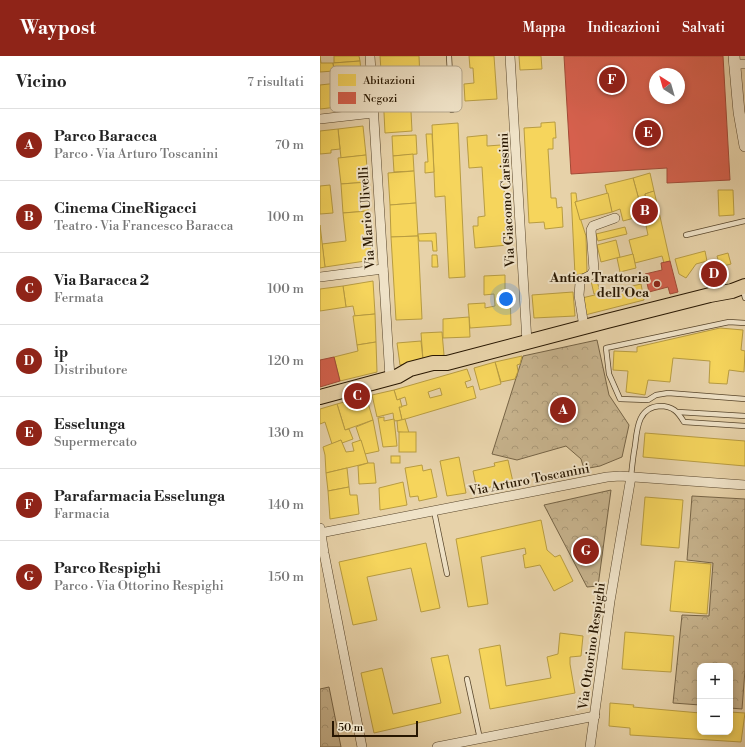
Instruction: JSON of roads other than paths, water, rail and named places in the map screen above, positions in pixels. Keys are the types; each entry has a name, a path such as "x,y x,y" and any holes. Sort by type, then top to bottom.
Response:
{"main road":[{"path":"320,397 394,377 410,369 433,363 447,363 710,295 743,293"}],"street":[{"name":"Via Mario Ulivelli","path":"370,56 371,66"},
{"name":"Via Giacomo Carissimi","path":"510,56 527,342"},
{"path":"738,61 739,112 745,143"},
{"name":"Via Mario Ulivelli","path":"373,113 382,269 394,377"},
{"path":"320,119 373,113"},
{"path":"584,327 579,288 581,280 591,275 594,270 591,230 593,226 614,218"},
{"path":"320,277 382,269"},
{"name":"Via Arturo Toscanini","path":"320,531 434,511 607,477 631,477 745,486"},
{"name":"Via Ottorino Respighi","path":"590,747 610,601 631,477"},
{"path":"320,531 362,747"},
{"path":"437,747 595,716"}],"lane":[{"path":"449,56 450,66"},
{"path":"686,236 745,221"},
{"path":"745,323 729,322 606,348 609,374 620,399 648,400 656,395 668,393 745,399"},
{"path":"652,398 655,406"},
{"path":"631,477 638,423 645,412 655,406 671,407 678,412 684,422 745,426"},
{"path":"678,412 745,416"},
{"path":"434,511 447,574"},
{"path":"467,679 480,739"}],"place":[{"name":"Parafarmacia Esselunga","path":"612,80"},
{"name":"Esselunga","path":"648,133"},
{"name":"Cinema CineRigacci","path":"645,211"},
{"name":"ip","path":"714,274"},
{"name":"Antica Trattoria dell’Oca","path":"657,284"},
{"name":"Via Baracca 2","path":"357,396"},
{"name":"Parco Baracca","path":"563,410"},
{"name":"Parco Respighi","path":"586,551"}]}
